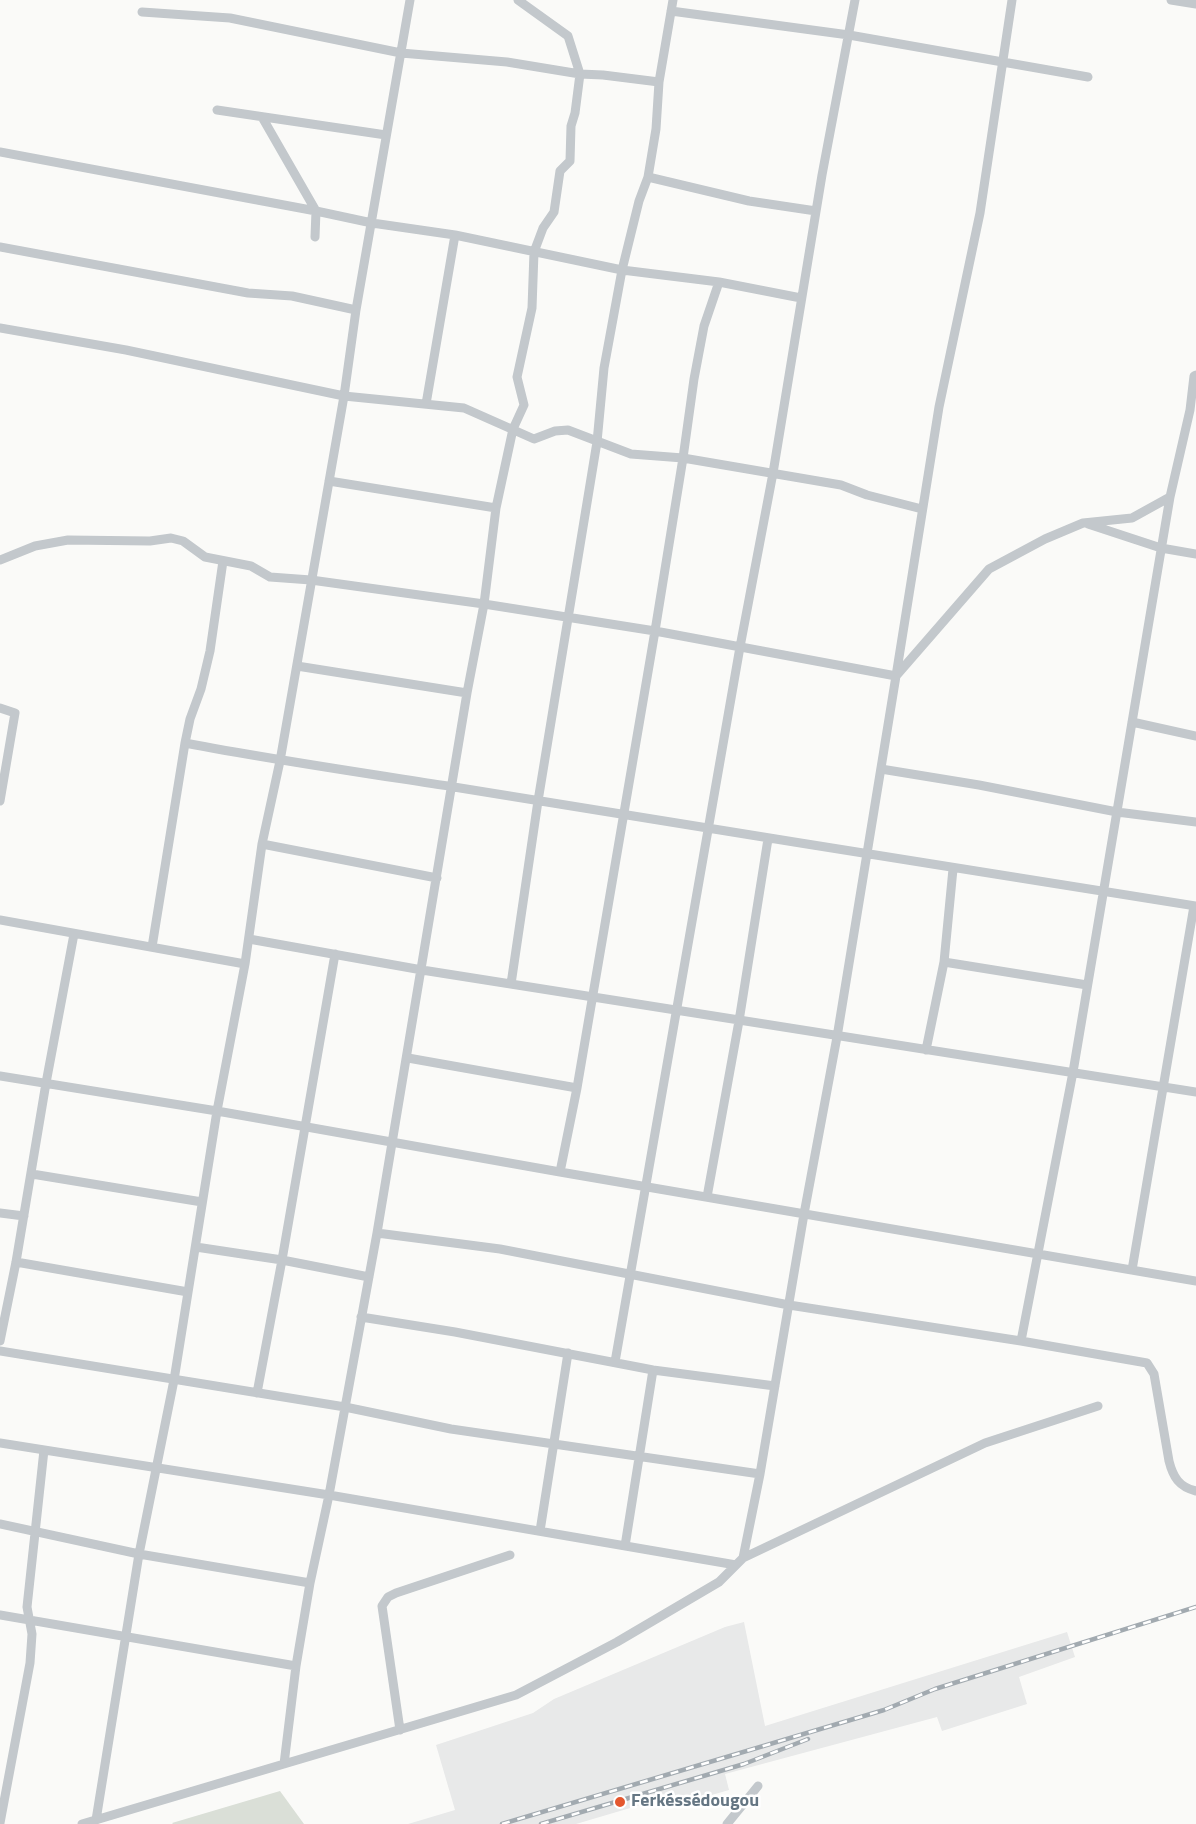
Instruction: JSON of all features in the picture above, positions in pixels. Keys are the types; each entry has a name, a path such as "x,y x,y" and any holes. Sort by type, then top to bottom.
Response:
{"street":[{"path":"96,1820 139,1554 174,1380 216,1111 245,964 262,844 280,761 344,396 356,310 410,0"},
{"path":"284,1764 296,1666 310,1583 346,1407 408,1058 451,787 484,604 496,508 513,430 524,405 517,377 532,308 534,252 543,228 554,212 560,171 570,161 571,126 575,113 580,74 568,36 518,0"},
{"path":"511,984 538,801 570,618 597,442 604,368 622,270 639,201 648,177 656,129 659,82 673,0"},
{"path":"615,1362 740,647 773,473 816,211 855,0"},
{"path":"740,1562 760,1474 804,1214 837,1036 868,855 939,407 980,213 1012,0"},
{"path":"1171,0 1196,4"},
{"path":"671,11 849,35 1088,77"},
{"path":"142,12 230,18 401,53 507,62 580,74 659,82"},
{"path":"217,110 386,135"},
{"path":"262,117 316,211 315,237"},
{"path":"0,152 372,223 455,235 622,270 719,282 801,298"},
{"path":"648,177 748,200 816,211"},
{"path":"426,404 455,235"},
{"path":"0,247 248,292 292,296 356,310"},
{"path":"560,1172 577,1088 591,997 624,815 683,458 694,379 704,326 719,282"},
{"path":"0,328 126,350 344,396 464,408 534,439 555,431 568,430 631,454 683,458 841,485 867,494 922,508"},
{"path":"1021,1341 1073,1072 1170,497 1190,410 1194,376 1196,375"},
{"path":"329,481 496,508"},
{"path":"896,676 989,569 1045,539 1083,523 1132,518 1170,497"},
{"path":"1083,523 1161,548 1196,554"},
{"path":"0,560 34,546 68,540 150,541 171,538 183,542 205,557 251,566 270,577 311,580 484,604 655,631 896,676"},
{"path":"152,947 185,743 210,651 223,562"},
{"path":"296,666 467,693"},
{"path":"0,708 15,713 0,801"},
{"path":"1132,722 1196,736"},
{"path":"185,743 280,761 1195,906 1132,1270"},
{"path":"881,770 979,785 1117,812 1196,822"},
{"path":"707,1197 739,1021 768,839"},
{"path":"262,844 437,878"},
{"path":"926,1050 944,962 953,869"},
{"path":"0,920 245,964"},
{"path":"0,1341 32,1174 46,1083 74,934"},
{"path":"249,939 422,970 1196,1092"},
{"path":"257,1393 335,954"},
{"path":"944,962 1087,985"},
{"path":"408,1058 577,1088"},
{"path":"0,1076 216,1111 1196,1281"},
{"path":"32,1174 202,1202"},
{"path":"0,1213 24,1216"},
{"path":"377,1233 500,1249 789,1305 1021,1341 1147,1363 1154,1374 1172,1473 1177,1482 1182,1486 1196,1491"},
{"path":"196,1248 282,1260 369,1277"},
{"path":"16,1262 188,1292"},
{"path":"361,1317 455,1332 653,1370 775,1386"},
{"path":"0,1351 346,1407 451,1429 760,1474"},
{"path":"540,1531 568,1353"},
{"path":"625,1546 653,1370"},
{"path":"82,1824 516,1695 617,1642 719,1582 740,1562 985,1443 1098,1406"},
{"path":"0,1443 329,1495 625,1546 740,1562"},
{"path":"0,1824 30,1663 32,1634 31,1620 27,1608 44,1450"},
{"path":"0,1524 139,1554 310,1583"},
{"path":"400,1730 382,1606 388,1597 396,1593 510,1554"},
{"path":"0,1615 296,1666"},
{"path":"727,1824 758,1786"}],"shaded area":[{"path":"744,1622 765,1726 1067,1632 1075,1657 1019,1677 1027,1704 942,1731 937,1717 725,1774 729,1790 667,1808 664,1798 576,1824 408,1824 455,1810 436,1745 533,1713 554,1699 725,1627"},
{"path":"280,1791 304,1824 172,1823"}],"railway":[{"path":"502,1824 884,1710 935,1689 1196,1607"},
{"path":"541,1824 744,1764 808,1739"}],"place":[{"name":"Ferkéssédougou","path":"620,1802"}]}
